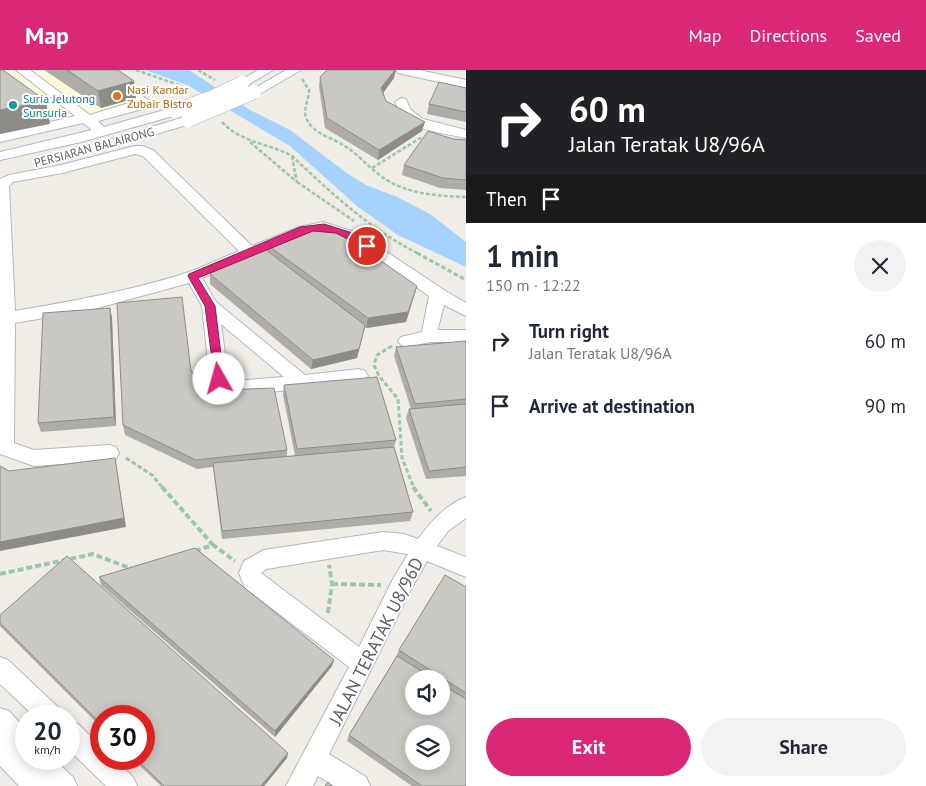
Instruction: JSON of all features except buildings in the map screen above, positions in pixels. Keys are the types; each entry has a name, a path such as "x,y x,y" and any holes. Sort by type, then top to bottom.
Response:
{"street":[{"path":"22,70 103,132"},
{"path":"0,138 137,106 143,101 103,70"},
{"path":"0,156 103,132 175,111 213,97 267,70"},
{"path":"402,70 466,84"},
{"path":"432,70 466,78"},
{"path":"188,120 254,92 293,71"},
{"path":"401,102 403,109 408,115 419,122 466,134"},
{"name":"PERSIARAN BALAIRONG","path":"0,170 79,152 188,120"},
{"path":"109,453 34,458 4,447 2,184 9,178 142,150 148,153 250,253"},
{"path":"3,320 94,303 193,276 304,230 324,227 353,236 438,294 466,310"},
{"path":"193,276 210,306 302,382"},
{"path":"430,336 438,294"},
{"path":"210,306 219,379 223,384 237,389 359,376"},
{"path":"407,341 430,336 466,336"},
{"name":"JALAN TERATAK U8/96D","path":"299,786 363,664 401,586 422,550 441,524 466,506"},
{"path":"363,664 253,581 250,576 252,565 264,560 383,541 404,543 466,567"},
{"path":"0,668 39,705"},
{"path":"0,720 15,736"},
{"path":"80,744 124,786"},
{"path":"0,748 37,786"},
{"path":"314,759 357,786"},
{"path":"49,770 64,786"}],"path":[{"path":"136,70 179,85 191,93"},
{"path":"293,71 308,85 310,92 306,119 310,125 347,147 399,188 466,197"},
{"path":"218,118 229,130 249,141 297,182 292,156"},
{"path":"372,168 437,127"},
{"path":"249,141 283,151 292,156 359,216 397,243 466,280"},
{"path":"419,260 422,256"},
{"path":"407,341 377,354 374,360 375,366 397,395 400,404 402,416 400,449 409,481 441,524"},
{"path":"109,453 119,455 137,464 152,475 212,546 250,570"},
{"path":"187,554 212,546"},
{"path":"326,636 332,584 327,550"},
{"path":"0,574 94,554 136,570"},
{"path":"332,584 401,586"}],"shaded area":[{"path":"0,70 99,70 140,100 135,104 0,140"}],"water":[{"path":"145,70 189,70 250,110 290,130 348,174 366,185 397,197 430,214 466,242 466,267 398,235 358,207 290,146 187,85"}],"place":[{"name":"Nasi Kandar Zubair Bistro","path":"117,96"},
{"name":"Suria Jelutong Sunsuria","path":"13,105"}],"route":[{"path":"219,379 210,306 193,276 313,228 324,227 339,231 353,236 367,246"}]}
